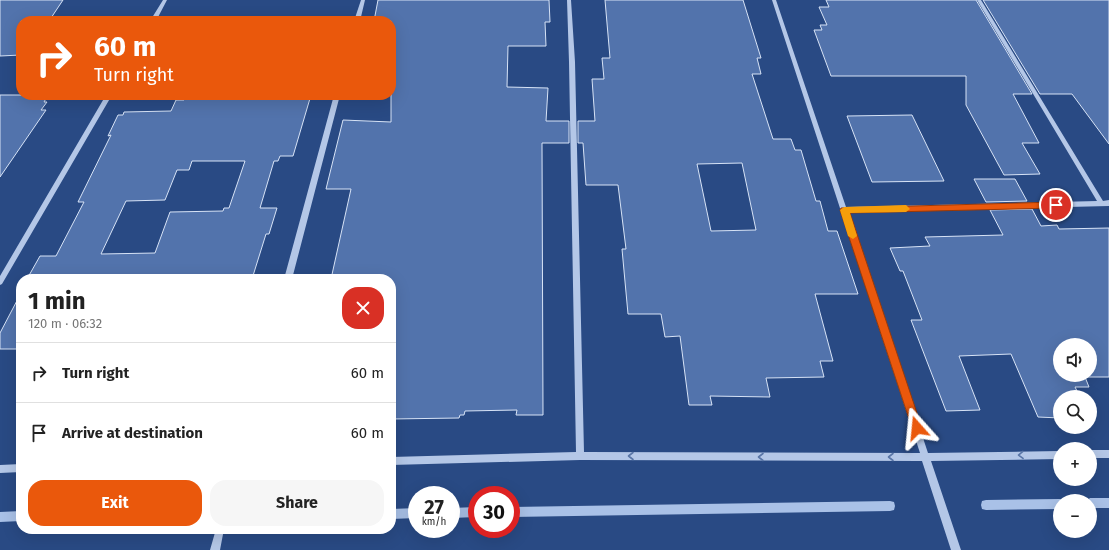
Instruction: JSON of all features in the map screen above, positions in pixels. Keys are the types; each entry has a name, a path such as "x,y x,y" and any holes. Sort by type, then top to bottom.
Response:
{"street":[{"path":"156,16 165,0"},
{"path":"358,16 363,0"},
{"path":"568,0 572,70 580,456"},
{"path":"774,0 956,550"},
{"path":"979,0 1105,204"},
{"path":"0,282 107,100"},
{"path":"289,274 337,100"},
{"path":"844,210 1105,204"},
{"path":"1097,454 1109,454"},
{"path":"396,460 580,456 926,457 1053,455"},
{"path":"0,469 16,468"},
{"path":"215,550 219,534"}],"building":[{"path":"0,0 63,0 52,16 16,16 16,55 0,56"},
{"path":"378,0 549,0 550,22 545,22 546,46 508,46 507,87 548,88 546,121 569,121 569,143 542,143 543,415 516,415 517,410 465,411 464,415 460,415 459,418 396,419 396,274 332,274 351,189 326,189 343,120 391,122 391,100 396,100 396,16 375,16"},
{"path":"605,0 743,0 761,58 757,58 761,74 752,74 773,139 791,139 795,150 801,150 816,201 820,201 828,231 837,231 858,294 815,294 833,361 820,361 824,377 766,378 770,397 710,396 712,405 689,405 680,336 665,337 661,314 628,314 622,249 626,249 618,185 586,185 583,143 578,143 578,121 595,121 592,79 604,79 602,58 610,58","holes":["742,163 756,230 711,231 697,164"]},
{"path":"826,0 976,0 1032,94 1013,94 1039,143 1022,143 1040,174 1004,175 966,105 966,76 831,76 814,30 822,30 820,25 827,25 819,7 829,7"},
{"path":"983,0 1109,0 1109,144 1072,94 1040,94"},
{"path":"0,95 16,95 16,100 45,100 44,102 47,102 41,110 46,110 0,177"},
{"path":"176,100 310,100 293,156 280,156 278,161 274,161 260,208 277,208 269,234 266,234 254,274 30,274 40,256 56,256 84,202 78,202 111,135 108,136 118,115 123,115 124,112 171,111","holes":["192,161 245,161 229,208 224,208 223,211 170,212 155,253 101,254 126,201 165,200 177,170 189,170"]},
{"path":"912,115 944,181 872,182 847,116"},
{"path":"974,179 1015,179 1027,201 986,202"},
{"path":"1032,209 1041,226 1057,225 1059,229 1109,228 1109,377 1097,377 1097,338 1053,338 1053,382 1087,382 1089,387 1075,387 1076,390 1053,390 1053,418 1038,417 1011,354 959,356 980,410 946,411 911,320 922,320 903,271 900,271 890,248 930,246 925,237 1003,235 990,210"},
{"path":"16,303 16,349 0,349 0,333"}],"waterway":[{"path":"1097,503 1109,503"},
{"path":"986,505 1053,504"},
{"path":"520,512 890,506"},
{"path":"460,513 468,512"},
{"path":"396,514 408,513"},
{"path":"0,517 16,516"}],"slow traffic":[{"path":"853,236 844,210 906,209"}],"route":[{"path":"917,428 844,210 1056,205"}]}
